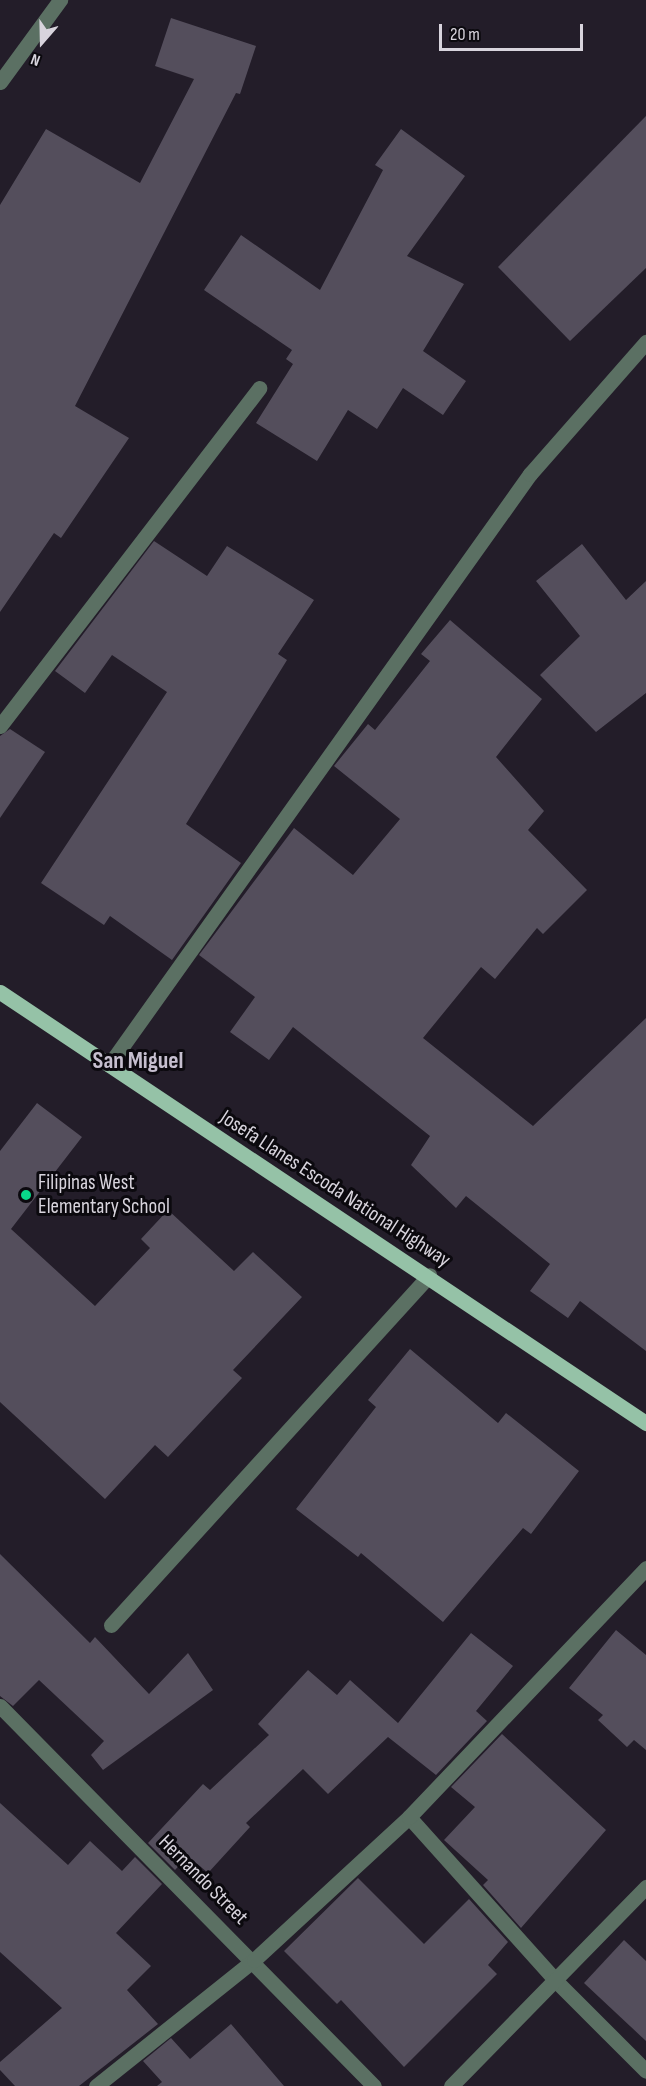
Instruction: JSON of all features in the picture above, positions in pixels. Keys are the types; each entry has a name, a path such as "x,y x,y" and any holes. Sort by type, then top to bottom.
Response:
{"main road":[{"name":"Josefa Llanes Escoda National Highway","path":"0,992 429,1275 646,1423"}],"street":[{"path":"0,82 60,0"},
{"path":"109,1065 530,474 646,342"},
{"path":"0,726 259,388"},
{"path":"111,1624 429,1275"},
{"path":"96,2086 254,1960 409,1816 646,1568"},
{"name":"Hernando Street","path":"0,1706 254,1960 374,2086"},
{"path":"409,1816 555,1981 646,2070"},
{"path":"451,2086 646,1887"}],"building":[{"path":"171,18 256,46 240,94 236,93 75,406 129,438 61,538 54,533 0,612 0,205 46,129 140,183 194,79 155,66"},
{"path":"646,116 646,268 570,341 498,267"},
{"path":"401,129 465,176 407,256 464,284 423,351 466,381 443,415 403,388 377,429 348,410 317,461 256,423 293,364 286,359 292,350 204,290 241,235 320,290 383,170 375,165"},
{"path":"154,541 207,576 227,546 314,600 278,654 287,660 186,824 241,863 172,960 110,916 104,925 41,883 167,692 112,655 85,693 55,671"},
{"path":"582,544 626,600 646,581 646,693 596,732 540,675 580,636 536,581"},
{"path":"450,620 542,699 496,757 544,811 528,830 587,890 543,934 537,928 495,979 481,967 423,1038 533,1126 646,1018 646,1351 580,1301 568,1318 530,1291 550,1264 466,1196 456,1208 411,1165 430,1136 293,1027 269,1060 230,1032 255,997 199,955 294,828 353,875 400,819 334,766 368,724 375,730 430,661 421,654"},
{"path":"10,729 45,752 0,818 0,736"},
{"path":"37,1103 82,1137 11,1229 95,1306 150,1248 141,1239 168,1210 234,1271 253,1252 302,1297 233,1370 242,1378 168,1457 155,1445 105,1499 0,1402 0,1151"},
{"path":"410,1349 498,1423 506,1413 579,1471 531,1534 523,1528 443,1622 361,1553 358,1557 296,1509 376,1407 368,1400"},
{"path":"0,1554 90,1643 95,1637 149,1694 188,1653 213,1690 103,1770 91,1755 104,1741 39,1680 13,1706 0,1696"},
{"path":"616,1630 646,1655 646,1750 634,1740 627,1747 598,1720 603,1715 569,1688"},
{"path":"471,1633 513,1666 476,1711 487,1721 436,1775 388,1737 328,1794 303,1769 246,1823 250,1827 208,1873 188,1856 175,1870 148,1843 203,1784 210,1790 269,1735 258,1724 308,1670 337,1695 350,1680 398,1723"},
{"path":"502,1734 606,1830 521,1928 483,1885 488,1880 444,1840 475,1807 451,1787"},
{"path":"0,1803 68,1865 90,1841 122,1871 135,1857 162,1884 116,1933 151,1966 127,1990 158,2024 79,2086 15,2086 0,2070 0,2062 62,2008 0,1952"},
{"path":"358,1878 424,1944 469,1899 508,1942 488,1965 497,1974 404,2067 341,2000 337,2004 284,1951"},
{"path":"624,1940 646,1961 646,2041 584,1983"},
{"path":"231,2024 284,2086 157,2086 162,2082 143,2061 171,2038 190,2059"}],"place":[{"name":"Filipinas West Elementary School","path":"26,1195"}],"district":[{"name":"San Miguel","path":"138,1061"}]}
